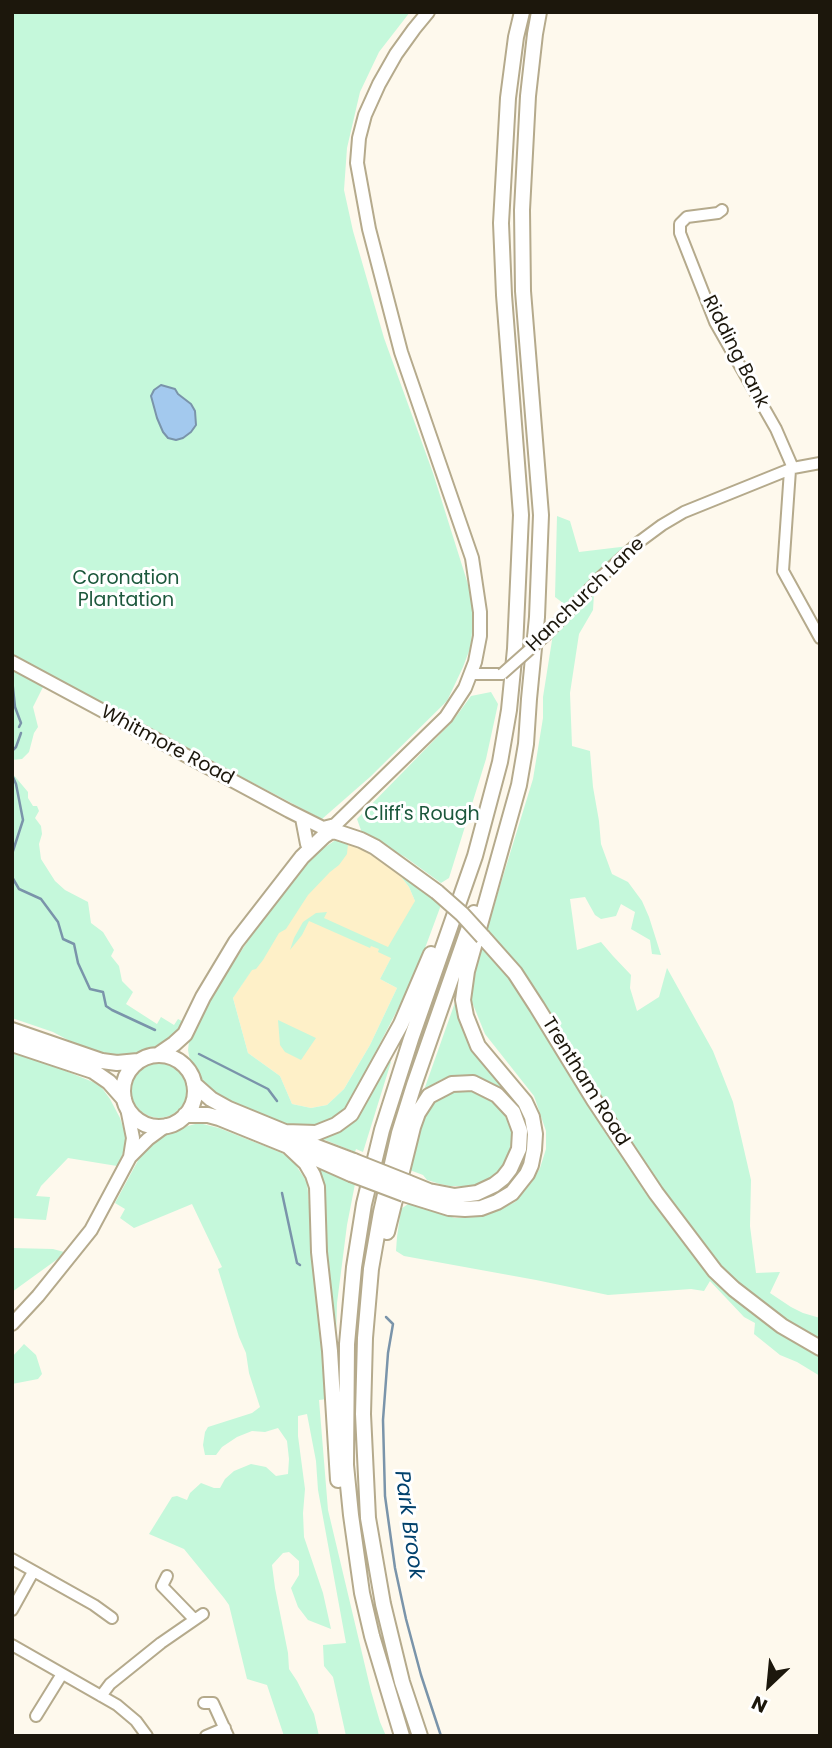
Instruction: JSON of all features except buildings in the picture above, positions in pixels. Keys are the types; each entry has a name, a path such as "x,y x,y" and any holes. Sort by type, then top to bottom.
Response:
{"highway":[{"path":"401,1736 362,1592 351,1515 346,1465 347,1344 354,1267 364,1204 382,1130 475,856 500,762 509,710 515,649 520,515 500,223 508,98 522,12"},
{"path":"185,1115 208,1115 317,1147 353,1167 449,1208 481,1208 497,1202 512,1193 531,1165 536,1134 532,1117 525,1102 478,1046 466,1016 463,1000 467,971 519,785 526,744 537,617 541,515 523,291 522,210 528,96 539,12"},
{"path":"420,1736 402,1682 383,1604 368,1518 363,1414 365,1338 371,1269 399,1133 507,807 529,699"},
{"path":"287,1139 327,1130 346,1118 355,1108 401,1024 422,978 500,762"},
{"path":"295,867 298,854 330,830"},
{"path":"185,1066 185,1034 203,997 236,942 295,867 307,859 330,830"},
{"name":"Trentham Road","path":"330,830 375,847 437,892 462,914 522,984 656,1194 715,1271 782,1326 820,1348"},
{"path":"12,1030 102,1061 138,1061 158,1055 173,1058 191,1074 194,1097 185,1115 177,1121 167,1125 147,1124 136,1118 109,1082 93,1071 12,1044"},
{"path":"158,1055 185,1034"},
{"path":"126,1103 123,1085 125,1078 138,1061"},
{"path":"383,1604 373,1468 374,1338 384,1249 413,1127 422,1104 429,1096 452,1084 473,1083 497,1095 513,1112 520,1131 519,1149 510,1169 495,1185 477,1193 454,1196 406,1188"},
{"path":"194,1084 220,1105 287,1139 306,1163 317,1187 319,1252 330,1351 342,1524 366,1640 384,1698 401,1736"}],"main road":[{"path":"330,830 362,807 368,791 446,717 471,674 480,636 475,570 401,352 369,229 357,163 359,138 365,115 379,84 400,48 428,12"},
{"name":"Whitmore Road","path":"12,663 302,818 330,830"},
{"path":"302,818 307,845"},
{"path":"126,1103 133,1138 130,1157"},
{"path":"12,1324 91,1230 130,1157 167,1125"}],"street":[{"name":"Ridding Bank","path":"722,210 718,213 687,217 680,224 680,233 716,322 776,429 792,469"},
{"name":"Hanchurch Lane","path":"471,674 502,674 546,635 600,578 662,525 684,512 792,469 820,463"},
{"path":"792,469 783,571 820,638"},
{"path":"12,1559 112,1618"},
{"path":"12,1610 33,1572"},
{"path":"101,1696 110,1684 198,1617 162,1585"},
{"path":"12,1645 117,1705 136,1721 147,1736"},
{"path":"36,1716 62,1674"},
{"path":"206,1736 226,1732 212,1700"}],"shaded area":[{"path":"346,839 370,850 366,852 396,870 409,887 415,901 414,915 380,979 397,988 370,1045 344,1089 327,1105 311,1108 292,1104 280,1076 248,1053 233,998 281,924 348,844"}],"green space":[{"name":"Coronation Plantation","path":"12,12 410,12 379,52 360,92 347,148 344,190 384,338 433,473 472,597 471,646 447,701 370,777 322,819 41,672 43,687 33,707 38,727 29,752 22,759 12,760"},
{"path":"557,516 570,521 579,552 629,546 604,573 594,594 593,610 579,634 570,693 572,746 590,751 601,844 612,874 628,882 642,901 661,955 652,954 650,940 631,929 635,912 621,904 616,916 601,919 595,915 585,897 570,899 577,950 601,942 631,975 630,988 637,1011 659,997 667,968 713,1051 733,1102 751,1180 750,1226 756,1273 780,1272 770,1293 803,1313 820,1318 820,1376 780,1355 754,1334 755,1323 744,1317 710,1281 704,1291 691,1289 608,1295 404,1256 396,1251 401,1209 408,1204 455,1218 476,1217 497,1211 515,1202 531,1183 540,1168 546,1149 546,1131 534,1096 485,1034 472,1002 471,986 533,779 553,634 569,618 563,603 555,597"},
{"name":"Cliff's Rough","path":"491,692 498,704 486,759 449,878 441,883 405,857 362,833 357,819 452,722 471,696"},
{"path":"12,773 39,811 35,818 41,826 41,859 55,881 65,890 88,902 91,923 103,932 114,950 111,956 119,966 122,981 133,992 126,1004 157,1024 161,1017 174,1025 178,1019 184,1022 177,1036 164,1046 134,1055 115,1057 83,1048 53,1032 12,1018"},
{"path":"337,839 348,844 347,854 308,895 286,929 279,933 263,960 252,970 233,998 248,1053 280,1076 292,1104 311,1108 327,1105 344,1089 370,1045 397,988 380,979 391,958 378,952 379,949 370,948 309,921 290,950 303,922 316,913 327,912 324,918 388,947 415,901 409,887 396,870 412,878 441,905 404,997 348,1105 327,1123 289,1125 222,1099 208,1088 190,1061 189,1042 211,997 257,927 315,854"},
{"path":"458,994 459,1004 517,1097 530,1127 527,1163 510,1187 494,1198 467,1204 447,1198 509,1180 519,1111 500,1088 477,1077 442,1079 424,1090"},
{"path":"278,1020 316,1038 301,1060 285,1052 280,1045"},
{"path":"12,1051 93,1082 102,1088 120,1118 127,1139 117,1166 68,1158 41,1186 36,1196 50,1197 46,1220 12,1218"},
{"path":"385,1060 391,1062 363,1152 356,1149 355,1152 320,1138 332,1134"},
{"path":"153,1062 165,1062 175,1066 183,1074 187,1090 183,1106 175,1114 165,1118 153,1118 143,1114 135,1106 131,1096 131,1084 135,1074 143,1066"},
{"path":"472,1087 499,1101 512,1123 515,1141 510,1159 496,1176 470,1186 440,1184 407,1169 414,1139 429,1103 451,1088"},
{"path":"199,1123 282,1153 293,1161 307,1182 327,1399 319,1400 328,1510 371,1691 386,1736 346,1736 333,1677 324,1666 323,1645 346,1643 307,1414 298,1416 305,1489 304,1537 323,1593 331,1629 308,1620 298,1607 291,1588 299,1575 299,1561 289,1552 283,1553 272,1565 289,1669 314,1714 319,1736 284,1736 267,1685 247,1679 229,1605 184,1549 149,1534 172,1497 187,1500 190,1493 201,1483 220,1488 234,1471 251,1464 266,1467 276,1476 288,1474 287,1441 278,1428 265,1432 252,1431 222,1447 216,1455 205,1455 203,1445 208,1427 252,1413 260,1407 249,1373 246,1353 218,1269 222,1267 192,1204 134,1228 120,1218 125,1209 115,1203 142,1153 149,1146 159,1138"},
{"path":"310,1162 349,1177 348,1180 355,1184 337,1303 336,1340 321,1187"},
{"path":"12,1248 53,1249 64,1252 12,1292"},
{"path":"24,1344 36,1355 42,1374 38,1379 12,1384 12,1357"}],"water":[{"path":"161,385 175,389 195,411 196,425 183,438 168,438 157,418 151,396"}],"waterway":[{"name":"Park Brook","path":"12,679 15,707 21,723 19,727"},
{"name":"Park Brook","path":"12,751 21,733"},
{"name":"Park Brook","path":"12,775 23,820 12,854"},
{"name":"Park Brook","path":"12,877 19,889 41,899 58,922 63,939 74,944 78,963 90,989 103,992 106,1006 112,1010 155,1030"},
{"name":"Park Brook","path":"199,1054 268,1089 277,1101"},
{"name":"Park Brook","path":"282,1193 297,1263 300,1265"},
{"name":"Park Brook","path":"386,1317 393,1324 383,1420 385,1496 395,1568 406,1619 441,1736"}]}
